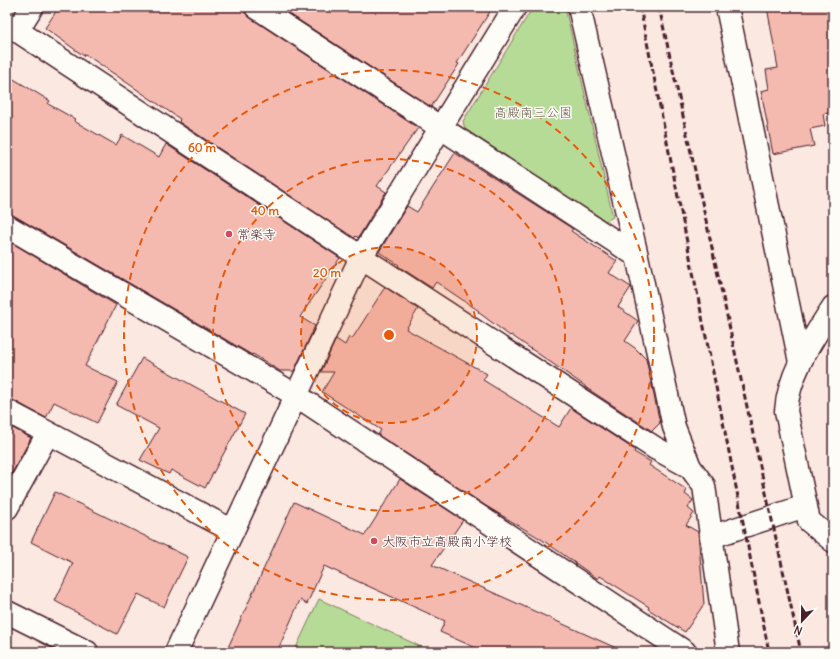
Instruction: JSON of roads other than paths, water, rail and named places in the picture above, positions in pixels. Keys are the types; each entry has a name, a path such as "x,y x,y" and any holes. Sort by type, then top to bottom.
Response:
{"street":[{"path":"32,7 12,27 361,257 655,448 690,467"},
{"path":"256,7 637,256"},
{"path":"176,652 361,257 515,7"},
{"path":"579,7 637,256 674,427 690,467 704,486 727,652"},
{"path":"726,7 800,362"},
{"path":"7,226 296,396 685,652"},
{"path":"832,544 808,521 786,411 787,400 800,362 833,307"},
{"path":"7,411 233,531"},
{"path":"7,508 48,433"},
{"path":"711,537 805,506"},
{"path":"7,612 87,652"}],"railway":[{"path":"640,7 769,652"},
{"path":"659,7 801,652"}],"place":[{"name":"常楽寺","path":"229,234"},
{"name":"大阪市立高殿南小学校","path":"374,541"}],"park label":[{"name":"高殿南三公園","path":"533,112"}]}
